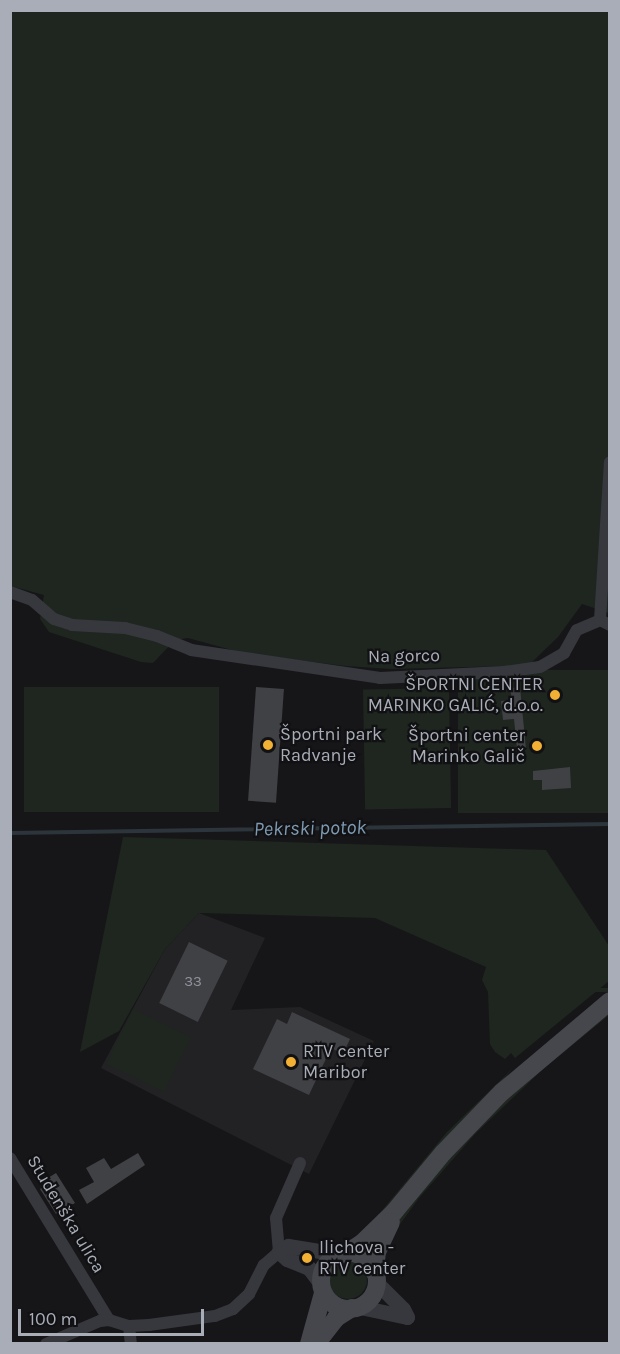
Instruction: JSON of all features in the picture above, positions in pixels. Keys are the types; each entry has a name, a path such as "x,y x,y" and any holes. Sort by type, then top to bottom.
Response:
{"main road":[{"path":"309,1344 322,1289 325,1265 362,1243 394,1212 443,1153 502,1092 609,1001"},
{"path":"316,1344 336,1318 372,1297 377,1252 394,1212"},
{"path":"344,1253 366,1259 376,1277"},
{"path":"322,1289 335,1305 356,1308"}],"street":[{"name":"Na gorco","path":"10,592 32,600 54,619 72,625 124,628 157,636 191,650 380,678 504,672 540,667 564,653 577,630 605,622 609,462"},
{"name":"Studenška ulica","path":"10,1158 109,1320"},
{"path":"300,1163 276,1218 279,1252 287,1259 309,1268 322,1289"},
{"path":"46,1344 81,1327 109,1320 129,1326 205,1318 233,1309 249,1294 264,1265 288,1246 344,1253"},
{"path":"356,1308 407,1317 376,1277"},
{"path":"129,1326 131,1344"}],"shaded area":[{"path":"10,11 609,11 609,613 582,604 558,637 531,663 510,666 391,669 345,666 243,653 188,638 175,640 153,663 141,662 49,632 40,619 44,595 11,586"},
{"name":"Športni center Marinko Galič","path":"458,670 609,670 609,813 458,813"},
{"path":"24,687 219,687 219,812 24,812"},
{"path":"449,688 451,808 365,809 363,690"},
{"path":"123,837 546,850 609,946 609,981 515,1058 511,1053 505,1059 495,1052 490,1044 488,992 482,980 486,967 375,918 199,913 165,949 119,1031 80,1052"},
{"path":"199,913 265,938 231,1010 300,1007 374,1041 309,1174 101,1068 165,949"},
{"path":"497,988 609,988 609,992 497,992"},
{"path":"133,1009 191,1037 164,1092 106,1064"},
{"path":"609,1010 609,1015 541,1071 475,1134 419,1198 395,1231 397,1220 415,1197 504,1100"},
{"path":"513,1068 375,1225 370,1225 447,1132"},
{"path":"348,1261 362,1266 367,1280 362,1294 348,1299 334,1294 329,1280 334,1266"}],"building":[{"name":"Športni park Radvanje","path":"256,687 284,689 276,803 248,801"},
{"path":"520,687 526,749 517,749 514,719 503,720 501,701 512,700 510,688"},
{"path":"570,767 571,788 542,790 542,780 533,780 533,771"},
{"path":"189,942 228,961 198,1022 159,1003"},
{"name":"RTV center Maribor","path":"292,1012 350,1039 343,1054 331,1048 309,1095 253,1069 277,1019 287,1024"},
{"path":"138,1153 145,1165 87,1204 79,1190 94,1182 86,1168 104,1158 111,1169"},
{"path":"56,1173 75,1203 56,1214 40,1189 46,1185 43,1181"}],"waterway":[{"name":"Pekrski potok","path":"10,833 610,824"}],"place":[{"name":"ŠPORTNI CENTER MARINKO GALIĆ, d.o.o.","path":"555,695"},
{"name":"Športni park Radvanje","path":"268,745"},
{"name":"Športni center Marinko Galič","path":"537,746"},
{"name":"RTV center Maribor","path":"291,1062"},
{"name":"Ilichova - RTV center","path":"307,1258"}]}
